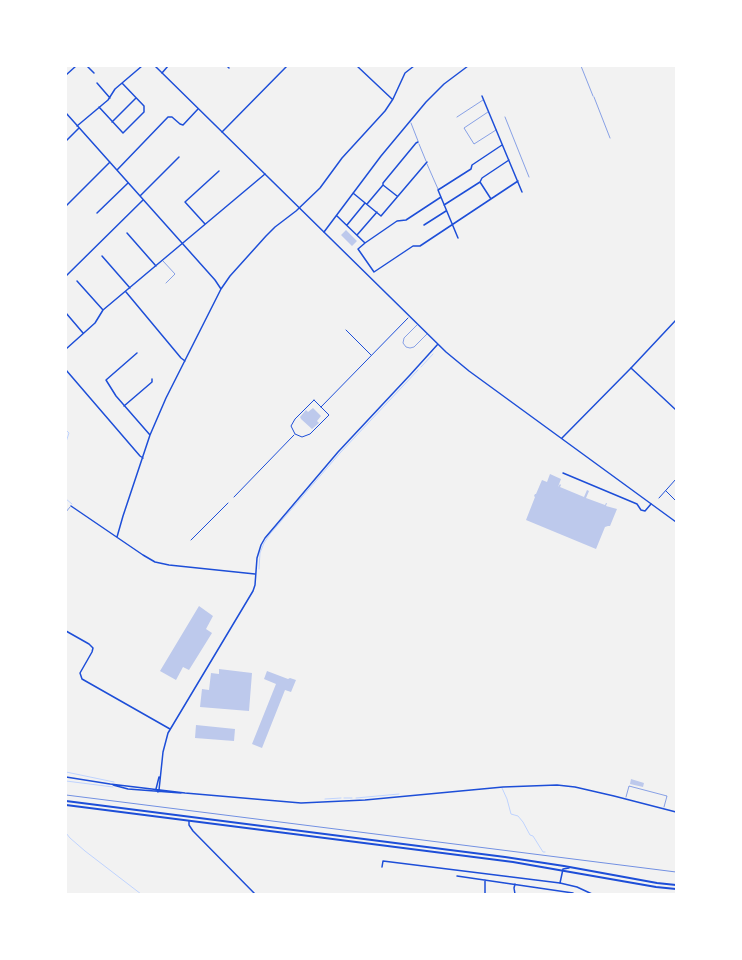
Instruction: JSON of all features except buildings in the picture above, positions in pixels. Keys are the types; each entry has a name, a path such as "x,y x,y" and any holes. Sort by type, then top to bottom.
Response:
{"main road":[{"path":"66,801 505,857 676,885"},
{"path":"66,805 513,862 656,888 676,889"}],"street":[{"path":"66,75 76,66"},
{"path":"87,66 94,73"},
{"path":"66,141 78,127 110,98 122,83 142,66"},
{"path":"155,66 438,344 469,371 676,522"},
{"path":"162,73 168,66"},
{"path":"222,132 287,66"},
{"path":"357,66 393,99"},
{"path":"117,537 150,435 166,398 221,289 230,276 266,236 320,188 342,158 383,114 393,99 405,73 414,66"},
{"path":"324,232 353,193 435,93 444,84 468,66"},
{"path":"97,83 110,98"},
{"path":"99,107 123,133 144,112 144,106 122,83"},
{"path":"482,96 522,192"},
{"path":"112,122 136,98"},
{"path":"117,170 168,117 172,117 181,125 198,109"},
{"path":"66,113 221,289"},
{"path":"347,225 418,142"},
{"path":"458,238 438,190 471,169 472,165 502,145"},
{"path":"140,196 179,157"},
{"path":"444,205 480,182 482,178 509,160"},
{"path":"66,206 110,162"},
{"path":"353,193 381,216 426,162"},
{"path":"205,224 185,202 219,172"},
{"path":"66,349 95,323 103,310 265,174"},
{"path":"441,196 405,220 398,220 358,249 374,272 413,246 420,246 518,181"},
{"path":"480,182 491,199"},
{"path":"97,213 128,183"},
{"path":"383,184 397,196"},
{"path":"66,276 143,200"},
{"path":"424,225 446,211"},
{"path":"357,235 376,212"},
{"path":"337,216 365,243"},
{"path":"127,233 156,266"},
{"path":"102,256 130,288"},
{"path":"77,281 103,310"},
{"path":"126,292 185,361"},
{"path":"66,313 84,333"},
{"path":"321,407 408,318"},
{"path":"562,438 676,320"},
{"path":"346,330 372,355"},
{"path":"158,792 156,789 163,752 170,729 253,591 259,551 267,535 338,452 438,344"},
{"path":"137,353 106,380 124,406 150,435"},
{"path":"631,368 676,410"},
{"path":"66,370 143,458"},
{"path":"124,406 152,382 152,379"},
{"path":"314,400 329,415 310,434 302,437 295,434 291,426 295,419 314,400"},
{"path":"234,497 295,434"},
{"path":"563,473 637,504 641,510 645,511 651,504"},
{"path":"659,498 676,479"},
{"path":"665,491 676,501"},
{"path":"191,540 228,503"},
{"path":"71,506 147,558 161,564 255,574"},
{"path":"66,631 92,647 92,652 80,673 82,680 170,729"},
{"path":"158,792 160,790 160,773"},
{"path":"66,777 185,793 270,801 314,803 388,798 503,786 557,785 575,787 626,798 676,812"},
{"path":"110,784 128,789 175,794 185,793"},
{"path":"189,821 189,825 194,831 255,894"},
{"path":"382,867 383,861 560,883 577,887 592,894"},
{"path":"560,883 562,870 564,868 571,867"},
{"path":"457,876 573,893"},
{"path":"485,880 485,894"},
{"path":"515,884 515,894"}],"lane":[{"path":"594,97 610,138"},
{"path":"456,117 484,99"},
{"path":"489,112 464,128 474,144 496,129"},
{"path":"410,122 438,190"},
{"path":"163,260 174,274 166,284"},
{"path":"417,324 404,338 403,343 406,347 413,348 427,334"},
{"path":"66,512 71,506"},
{"path":"626,798 629,786 667,796 664,808"}],"path":[{"path":"581,66 594,97"},
{"path":"505,117 529,177"}],"waterway":[{"path":"421,367 433,354"},
{"path":"259,569 260,553 270,534 340,453 418,370"},
{"path":"66,430 69,433 66,442"},
{"path":"66,499 72,504"},
{"path":"66,772 114,782"},
{"path":"66,781 113,787"},
{"path":"502,788 511,814 518,816 530,835 533,836 543,852 545,852"},
{"path":"356,798 399,794"},
{"path":"325,799 341,798"},
{"path":"344,798 352,798"},
{"path":"66,833 85,851 141,894"}],"railway":[{"path":"66,795 676,872"}]}
